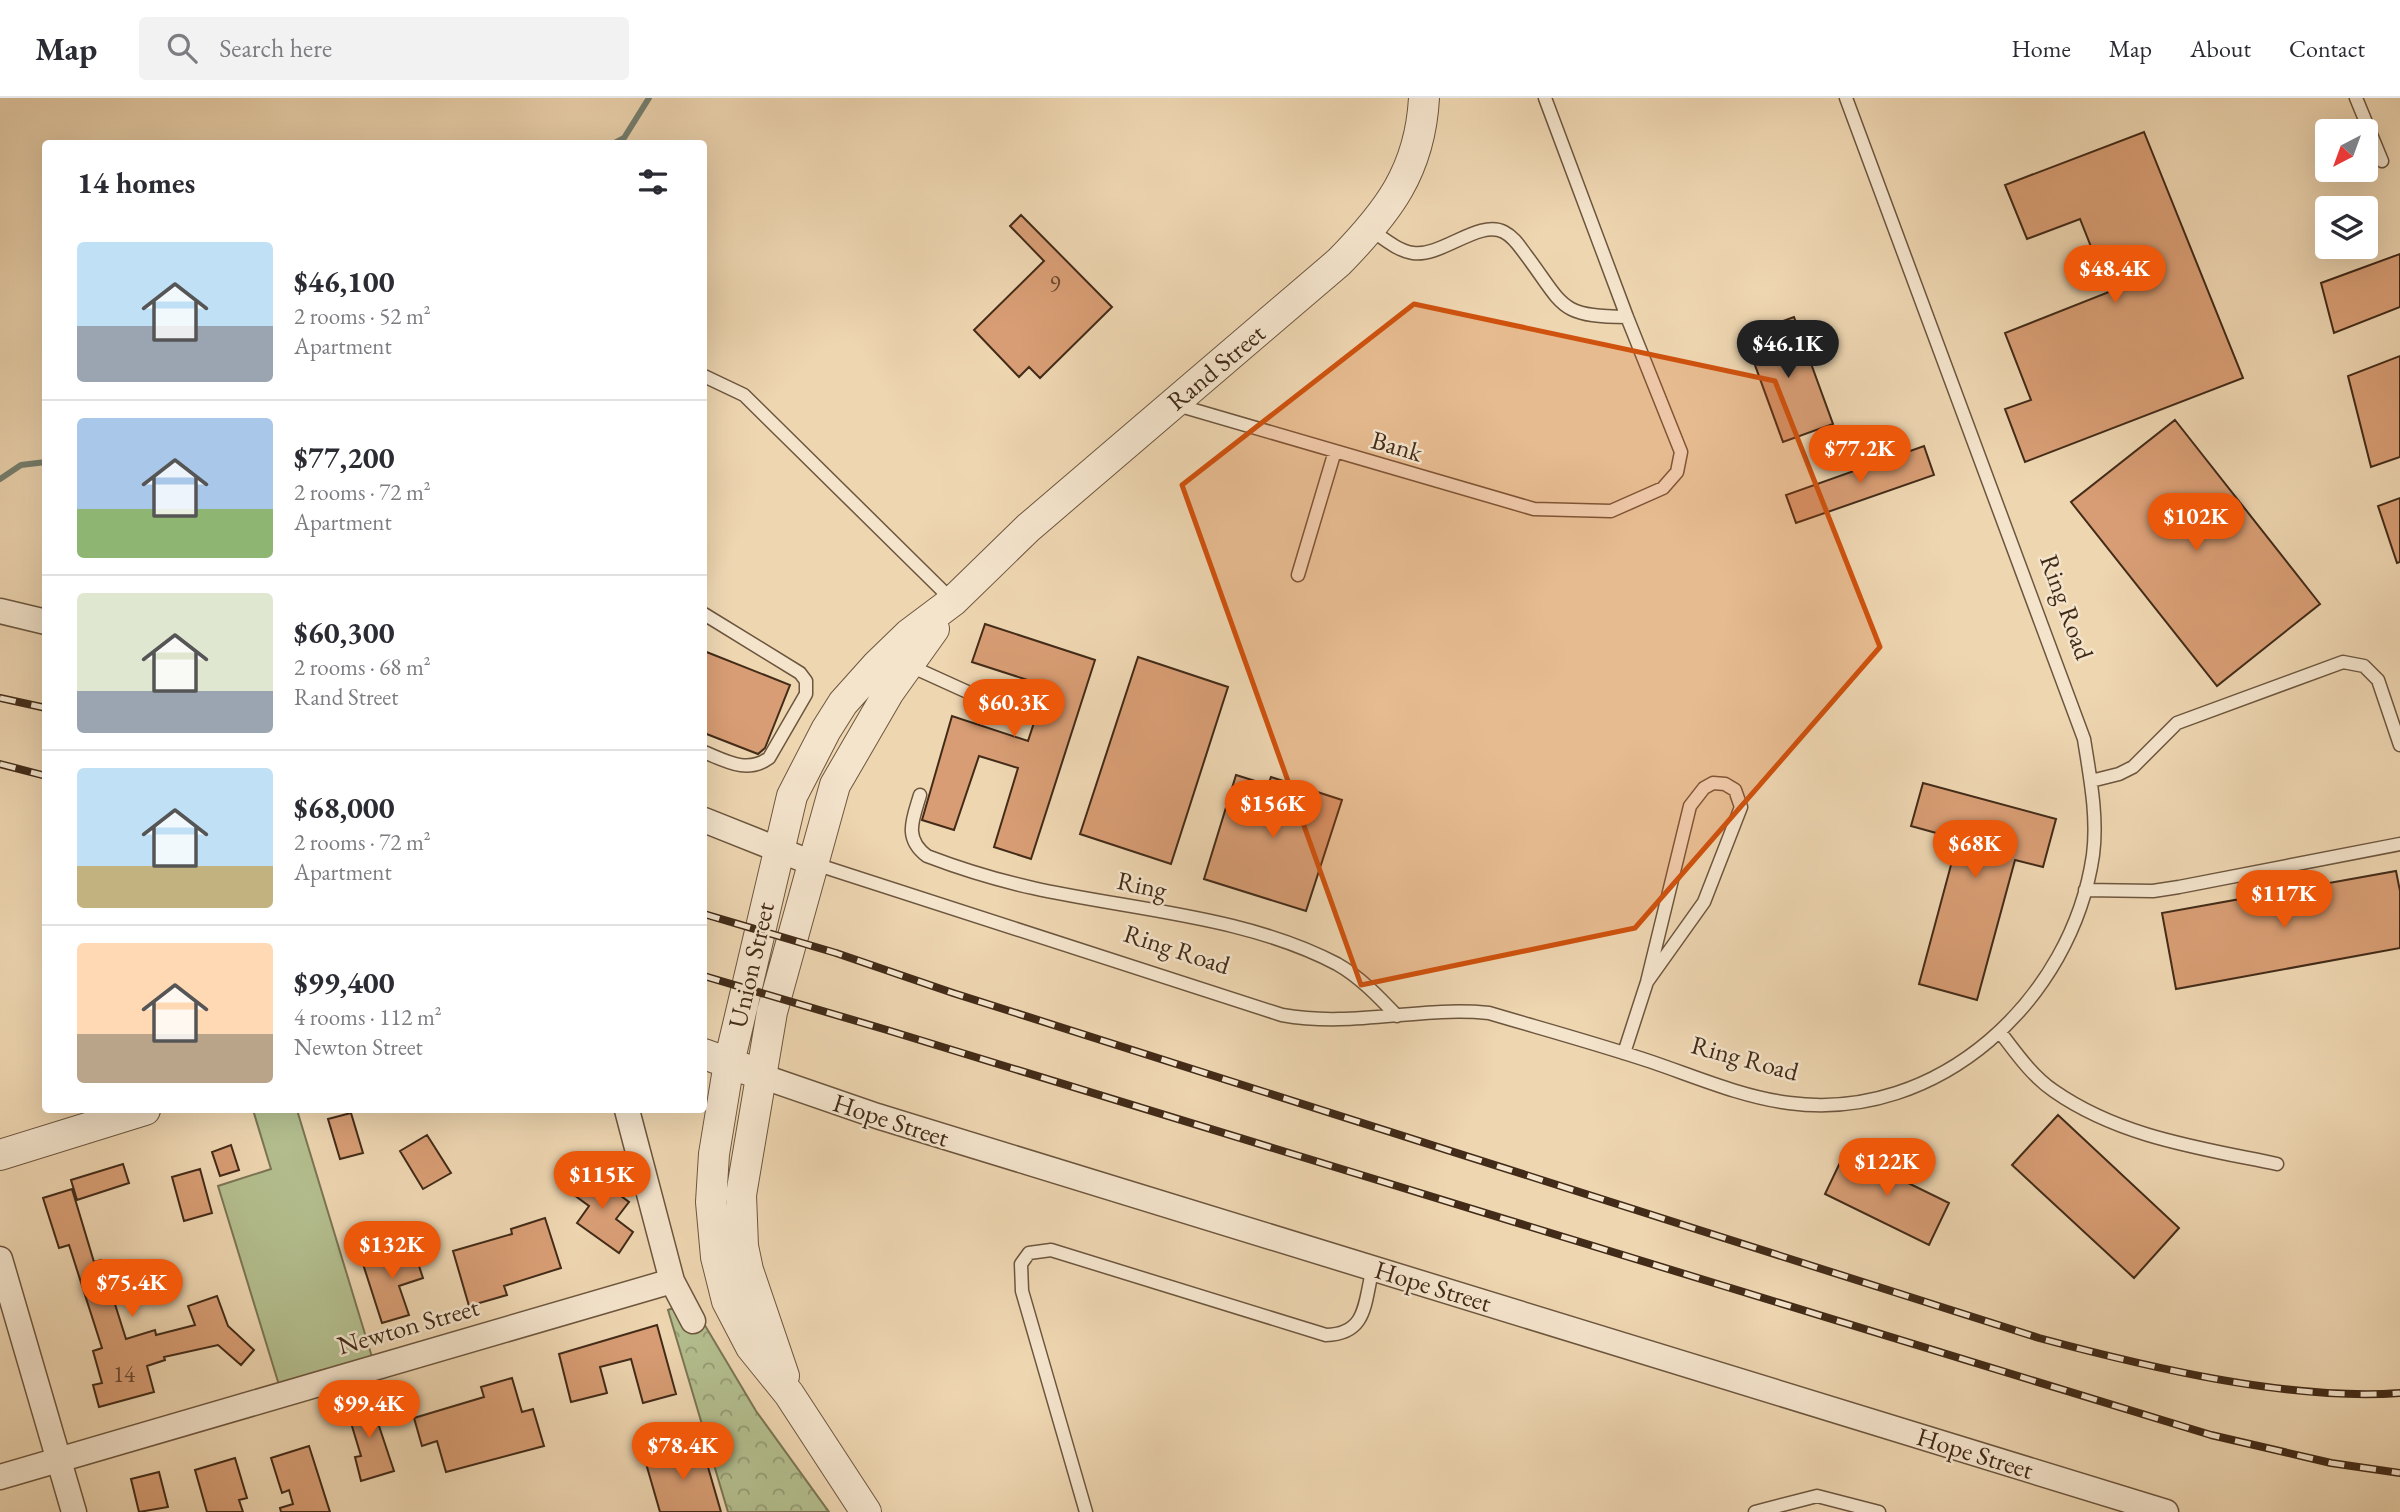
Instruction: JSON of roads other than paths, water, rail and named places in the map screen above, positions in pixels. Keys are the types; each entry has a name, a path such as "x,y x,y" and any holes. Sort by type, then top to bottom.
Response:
{"street":[{"name":"Rand Street","path":"777,851 792,796 805,765 843,703 909,634 953,601 1028,528 1339,262 1371,230 1394,201 1411,163 1422,125 1424,98"},
{"name":"Rand Street","path":"812,863 835,785 853,750 953,601"},
{"path":"0,611 42,621"},
{"name":"Ring Road","path":"707,821 812,863"},
{"name":"Union Street","path":"777,851 716,1058 711,1202 716,1257 738,1325 751,1347 789,1394 866,1512"},
{"name":"Union Street","path":"789,1394 752,1286 743,1246 741,1195 772,1013 812,863"},
{"name":"Hope Street","path":"716,1058 877,1116 2166,1512"},
{"path":"0,1155 135,1113"},
{"path":"628,1113 672,1280 693,1321"},
{"path":"0,1259 74,1512"},
{"name":"Newton Street","path":"0,1477 672,1280"}],"lane":[{"path":"1371,230 1412,253 1428,252 1491,228 1505,232 1516,241 1562,304 1575,314 1627,317 1545,98"},
{"name":"Ring Road","path":"812,863 1282,1015 1318,1021 1454,1009 1489,1013 1736,1090 1788,1103 1844,1105 1891,1093 1941,1074 1982,1050 2017,1016 2056,965 2079,916 2093,854 2091,781 2084,739 1846,98"},
{"path":"2356,98 2382,161"},
{"name":"Bank","path":"1173,404 1534,509 1611,511 1663,488 1677,472 1681,452 1627,317"},
{"path":"707,377 744,395 953,601"},
{"path":"1298,575 1335,451"},
{"path":"707,616 800,673 806,681 806,694 769,758 759,765 744,767 707,753"},
{"path":"2091,781 2119,774 2133,767 2177,723 2343,662 2364,666 2378,680 2400,745"},
{"path":"908,666 1016,714"},
{"path":"1624,1053 1647,982 1690,806 1704,788 1713,783 1725,784 1735,790 1741,807 1729,842 1704,902 1647,982"},
{"name":"Ring","path":"920,795 910,837 916,848 926,856 1034,888 1155,910 1298,947 1338,965 1369,987 1397,1016"},
{"path":"2085,890 2153,891 2400,844"},
{"path":"2000,1032 2031,1072 2053,1091 2139,1134 2277,1164"},
{"path":"1086,1512 1022,1291 1021,1264 1029,1253 1051,1250 1326,1335 1350,1332 1358,1324 1373,1268"},
{"path":"1755,1512 1817,1496 1879,1512"}],"waterway":[{"path":"620,140 649,98"},
{"path":"0,479 21,465 42,462"}],"railway":[{"path":"0,698 42,707"},
{"path":"0,764 42,775"},
{"path":"707,915 836,953 953,993 2039,1338 2171,1370 2265,1387 2312,1392 2400,1393"},
{"path":"707,977 2211,1435 2331,1463 2400,1473"}]}
